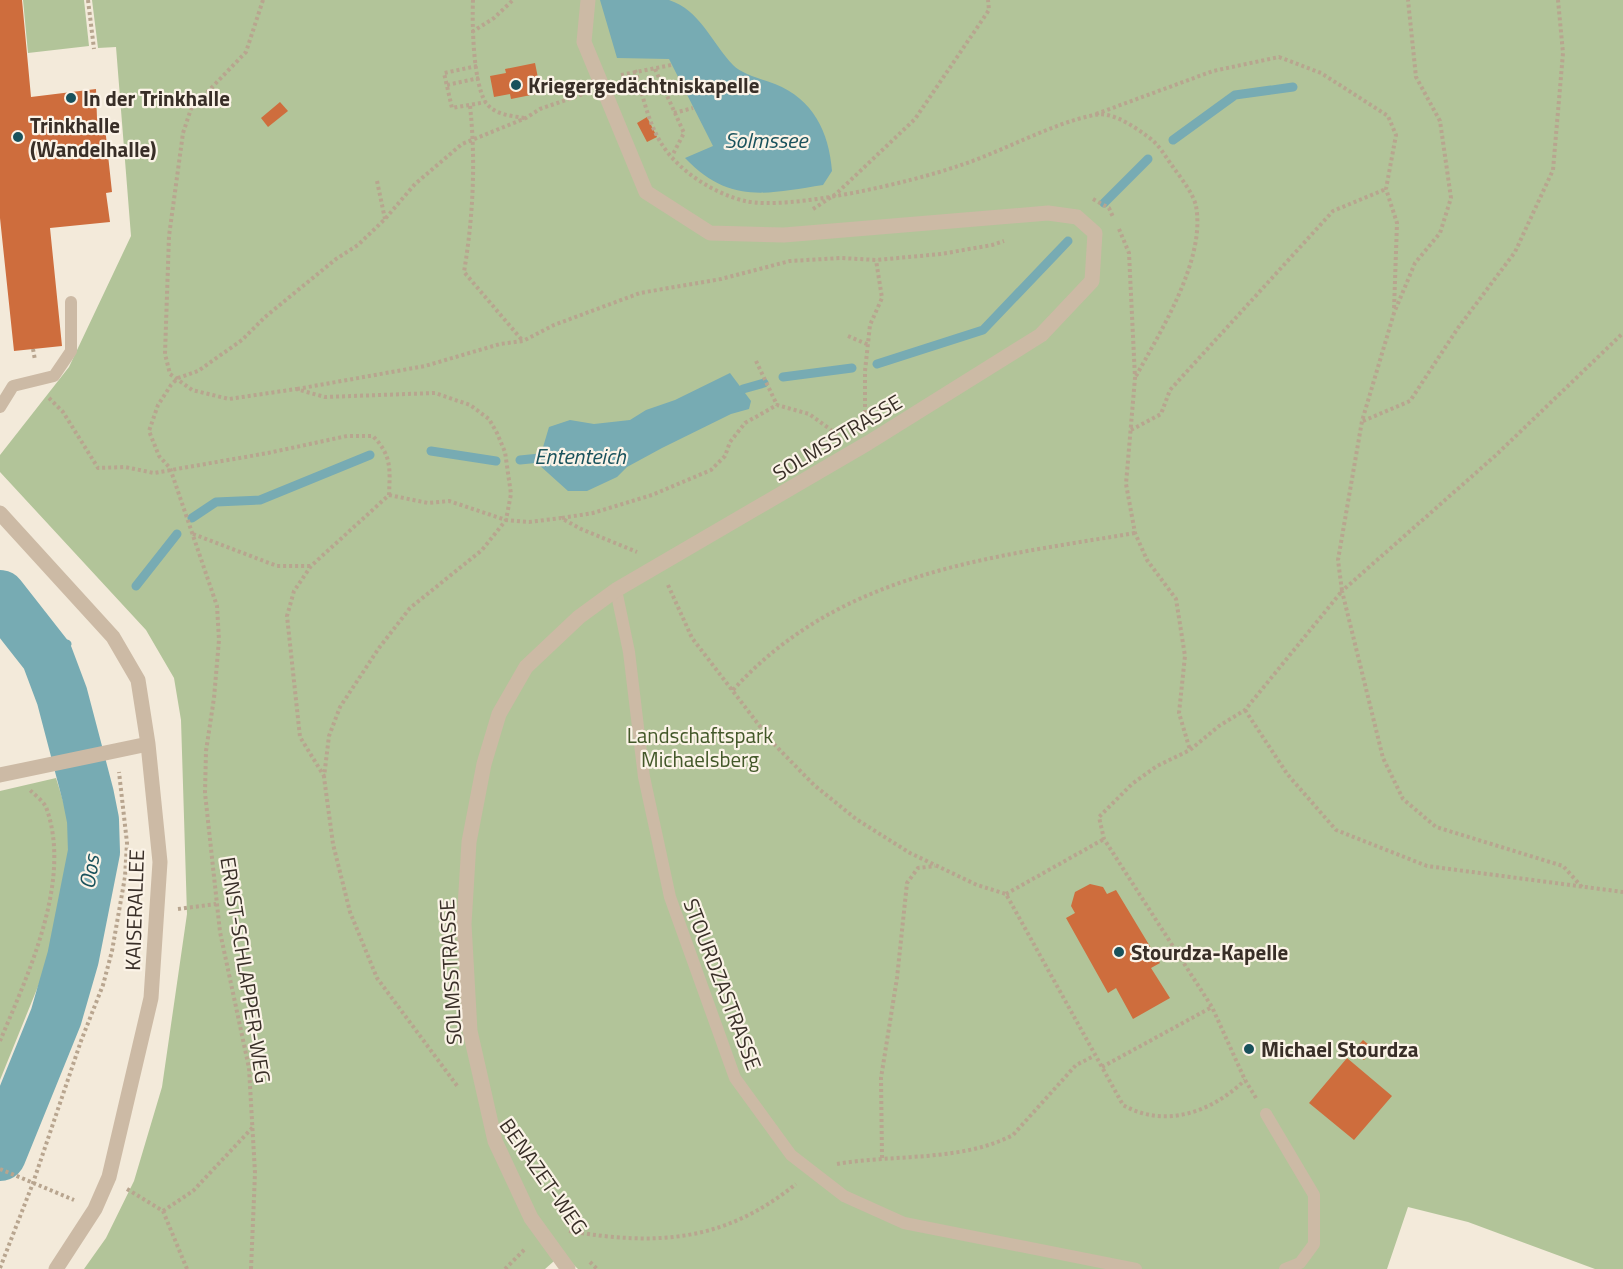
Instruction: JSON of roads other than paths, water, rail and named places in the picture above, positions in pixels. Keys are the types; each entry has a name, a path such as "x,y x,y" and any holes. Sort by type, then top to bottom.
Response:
{"street":[{"name":"SOLMSSTRASSE","path":"568,1269 531,1218 495,1141 470,1031 464,924 469,842 484,764 499,714 526,667 579,617 616,590 868,443 1041,335 1092,280 1095,233 1077,217 1048,213 784,235 710,233 646,192 584,42 588,0"},
{"name":"KAISERALLEE","path":"0,513 113,637 138,680 148,744 160,862 151,998 109,1176 95,1209 56,1269"},
{"path":"7,774 148,744"}],"lane":[{"path":"0,407 12,386 54,376 60,368 71,351 71,302"},
{"name":"STOURDZASTRASSE","path":"616,590 629,652 644,777 670,897 735,1078 791,1155 844,1196 904,1223 1136,1269"},
{"path":"1266,1114 1314,1195 1314,1244 1300,1263 1285,1269"}],"water":[{"name":"Solmssee","path":"600,0 669,0 680,5 705,28 733,65 747,74 775,84 800,98 817,118 827,143 832,171 823,185 766,193 749,192 717,183 701,173 685,158 713,146 669,59 617,58"},
{"name":"Ententeich","path":"730,373 751,401 749,409 731,414 662,448 627,467 617,477 587,491 568,491 538,464 549,427 570,420 594,424 630,420 646,410 675,400"}],"waterway":[{"path":"1173,140 1235,95 1293,87"},
{"path":"1104,203 1148,159"},
{"path":"877,364 983,330 1068,241"},
{"path":"783,377 852,368"},
{"path":"743,389 764,383"},
{"path":"431,451 496,461"},
{"path":"192,518 216,502 260,500 370,455"},
{"path":"520,460 540,458"},
{"path":"136,586 177,534"},
{"name":"Oos","path":"0,596 47,656 62,696 88,795 93,820 94,852 73,958 56,1017 0,1155"},
{"path":"47,656 67,644"}],"place":[{"name":"Kriegergedächtniskapelle","path":"516,85"},
{"name":"In der Trinkhalle","path":"71,98"},
{"name":"Trinkhalle (Wandelhalle)","path":"18,137"},
{"name":"Stourdza-Kapelle","path":"1119,952"},
{"name":"Michael Stourdza","path":"1249,1049"}],"park label":[{"name":"Landschaftspark Michaelsberg","path":"700,747"}]}
